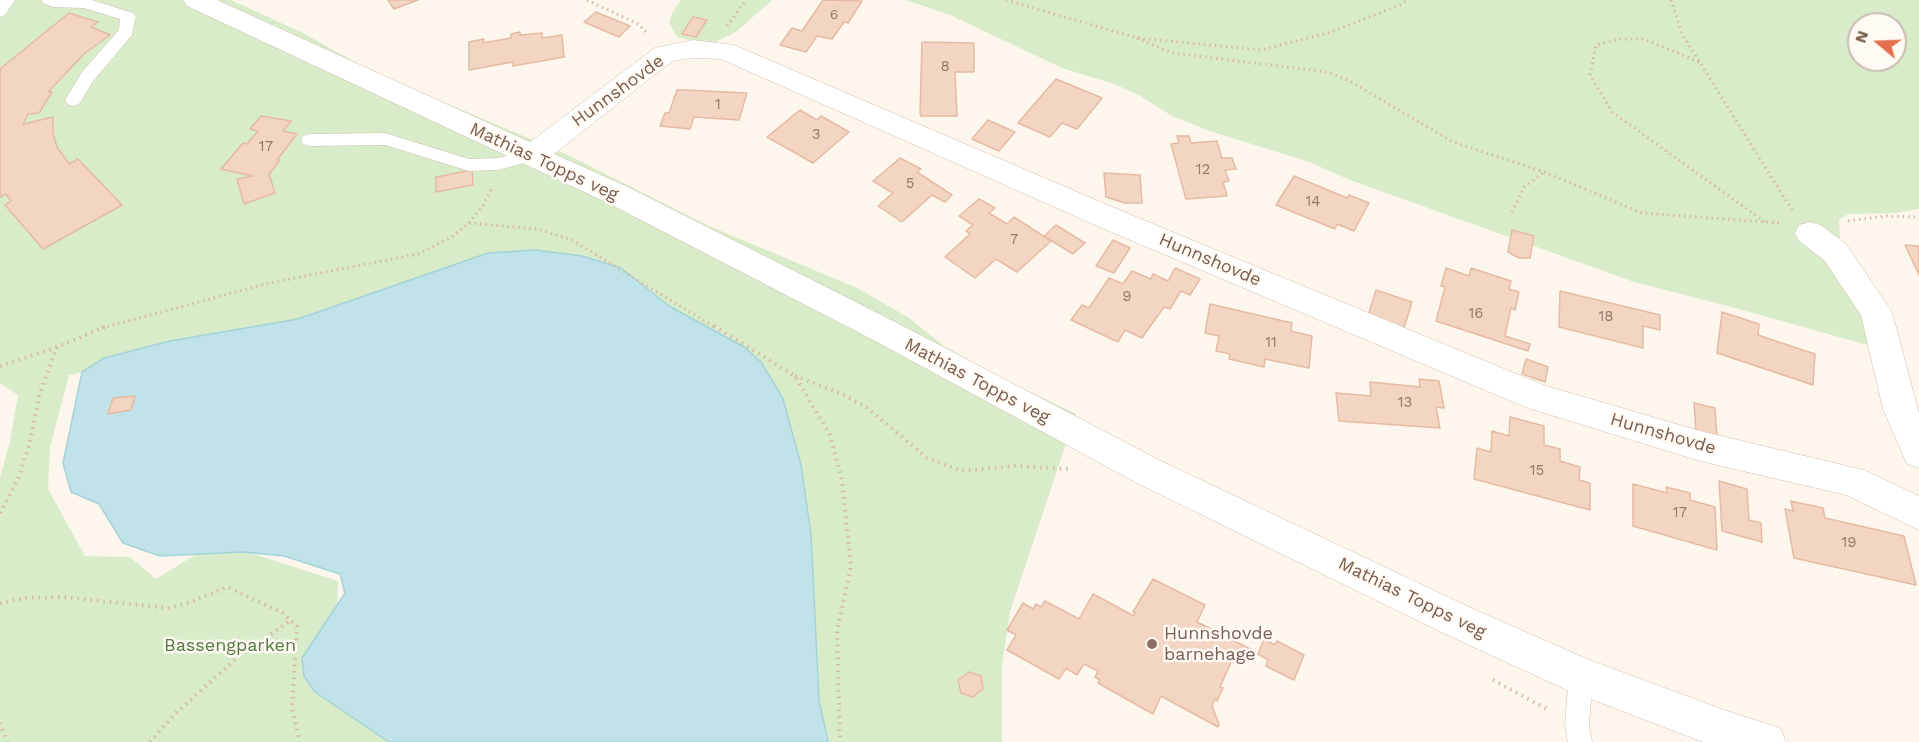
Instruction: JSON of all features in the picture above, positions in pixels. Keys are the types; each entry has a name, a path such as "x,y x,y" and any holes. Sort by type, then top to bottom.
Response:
{"street":[{"name":"Mathias Topps veg","path":"196,0 620,196 890,334 1149,472 1456,620 1581,676 1724,730 1766,742"},
{"name":"Hunnshovde","path":"533,155 664,54 693,49 725,51 1113,220 1537,397 1700,446 1852,481 1919,514"},
{"path":"1809,229 1834,252 1876,312 1900,409 1919,453"}],"lane":[{"path":"0,12 8,0"},
{"path":"48,0 85,3 128,16 127,31 88,76 73,100"},
{"path":"309,140 385,140 469,165 498,164 533,155"},
{"path":"1580,742 1577,724 1581,676"}],"path":[{"path":"586,0 638,24 664,54"},
{"path":"1006,0 1137,38 1172,53 1328,72 1350,81 1453,142 1544,172 1642,213 1765,222 1809,229 1825,224 1887,216 1919,218"},
{"path":"1137,38 1261,50 1328,33 1400,5 1407,0"},
{"path":"1671,0 1682,34 1791,209 1809,229"},
{"path":"1700,62 1644,39 1620,39 1596,45 1590,75 1612,112 1765,222"},
{"path":"0,366 57,347 101,328 269,283 418,254 452,237 469,223 483,206 492,188 498,164"},
{"path":"1512,212 1524,188 1544,172"},
{"path":"469,223 537,229 572,240 795,376 837,392 865,406 927,458 961,471 1015,466 1076,470"},
{"path":"0,513 19,477 30,442 39,396 57,347"},
{"path":"795,376 830,435 842,480 851,567 837,631 840,742"},
{"path":"0,603 26,598 63,597 168,608 188,603 226,587 284,613 297,627 292,709 300,742"},
{"path":"150,742 175,714 238,657 291,620"},
{"path":"0,723 7,742"}],"green space":[{"name":"Bassengparken","path":"0,0 231,0 303,33 373,72 568,155 709,226 857,288 909,318 944,346 999,377 1076,414 1010,612 1002,665 1002,742 828,742 819,700 811,534 744,347 669,306 621,268 488,253 298,319 170,341 104,358 82,372 69,375 50,447 48,489 85,556 130,557 156,579 216,542 338,581 335,697 400,742 0,742 0,478 10,441 18,395 0,383"},
{"path":"681,0 772,0 736,32 713,43 700,43 677,37 669,22"},
{"path":"906,0 1919,0 1919,209 1894,213 1849,214 1839,219 1840,240 1876,338 1867,345 1634,282 1350,180 1309,162 1210,131 1172,116 1139,95 1114,84 1062,68 950,15"}],"water":[{"path":"535,250 582,256 621,268 669,306 744,347 761,362 783,399 801,465 811,534 819,700 828,742 389,742 315,692 304,676 302,658 345,593 340,574 284,556 243,552 160,556 123,543 99,504 71,492 63,463 82,372 104,358 170,341 298,319 488,253"}],"building":[{"path":"388,0 418,0 394,9"},
{"path":"823,0 862,1 848,23 844,22 832,39 817,36 806,52 780,45 792,28 802,31"},
{"path":"596,12 630,26 619,37 584,22"},
{"path":"69,13 98,22 91,27 110,35 85,53 48,92 52,92 39,113 28,114 23,124 53,117 53,133 57,147 69,164 78,159 122,205 43,249 5,205 11,201 6,194 0,197 0,69"},
{"path":"693,17 707,20 696,37 682,34"},
{"path":"520,32 520,35 542,33 542,38 562,35 564,57 513,66 513,62 469,70 469,42 484,39 483,43 511,38 511,34"},
{"path":"922,42 974,43 974,72 955,72 957,116 921,116 920,114"},
{"path":"1056,79 1102,98 1077,129 1062,123 1050,137 1018,123"},
{"path":"677,90 747,93 739,120 694,117 690,129 660,126 665,113 669,113"},
{"path":"800,110 817,120 821,116 849,132 813,163 767,137"},
{"path":"261,116 291,121 283,131 297,134 269,174 275,193 244,204 237,179 253,176 221,169 243,143 247,144 258,131 250,129"},
{"path":"988,120 1015,132 999,151 972,139"},
{"path":"1177,136 1189,136 1191,143 1217,141 1222,158 1232,158 1236,169 1225,170 1229,181 1223,182 1227,196 1186,199 1171,144 1179,143"},
{"path":"900,158 921,169 917,172 952,195 945,202 932,195 902,222 878,206 893,193 873,181"},
{"path":"472,170 473,185 436,192 436,177"},
{"path":"1104,173 1140,175 1142,203 1125,203 1106,197"},
{"path":"1294,176 1347,198 1349,195 1369,203 1354,231 1337,224 1335,229 1276,205"},
{"path":"979,199 995,208 989,213 1007,224 1014,217 1051,241 1017,272 996,259 975,278 945,257 970,234 966,231 973,225 959,216"},
{"path":"1056,225 1085,243 1073,254 1044,236"},
{"path":"1512,230 1534,236 1530,258 1519,258 1508,252"},
{"path":"1113,240 1130,248 1114,273 1096,266"},
{"path":"1905,245 1919,246 1919,275"},
{"path":"1175,268 1200,279 1190,295 1181,291 1170,309 1164,307 1142,338 1125,330 1118,342 1071,320 1082,305 1089,308 1109,278 1123,284 1132,271 1151,279 1153,274 1168,281"},
{"path":"1446,268 1469,276 1471,268 1511,281 1509,289 1519,292 1515,310 1511,308 1505,336 1530,344 1528,351 1436,321 1445,287 1441,286"},
{"path":"1376,290 1412,302 1404,328 1368,316"},
{"path":"1560,291 1660,315 1660,330 1643,326 1643,348 1559,327"},
{"path":"1210,304 1292,323 1291,331 1312,336 1309,368 1265,359 1264,367 1229,359 1230,354 1216,351 1219,336 1205,333"},
{"path":"1722,312 1759,324 1758,335 1815,354 1813,385 1717,353"},
{"path":"1526,359 1548,367 1545,382 1522,374"},
{"path":"1419,379 1439,381 1444,408 1436,407 1440,428 1339,421 1336,393 1371,396 1370,382 1420,387"},
{"path":"135,396 131,410 108,414 113,398"},
{"path":"1694,403 1715,408 1717,437 1696,431"},
{"path":"1510,417 1544,426 1544,445 1560,449 1560,461 1580,467 1579,480 1590,483 1590,510 1474,479 1477,448 1491,452 1492,431 1509,436"},
{"path":"1719,481 1747,489 1749,520 1761,523 1762,542 1722,531"},
{"path":"1633,484 1667,493 1666,487 1690,493 1690,500 1715,507 1717,550 1633,526"},
{"path":"1791,501 1823,508 1825,518 1904,536 1916,585 1794,558 1785,509 1793,511"},
{"path":"1153,579 1205,605 1197,622 1252,650 1233,658 1220,687 1223,688 1212,706 1218,727 1161,696 1153,714 1098,683 1100,680 1095,677 1098,671 1084,664 1077,675 1066,668 1059,679 1007,650 1016,635 1007,630 1023,603 1033,609 1036,604 1041,607 1045,601 1079,619 1093,594 1134,616 1133,612"},
{"path":"1264,639 1275,645 1277,641 1304,655 1294,680 1266,666 1268,660 1258,654"},
{"path":"969,672 981,676 983,689 973,697 961,693 958,680"}],"place":[{"name":"Hunnshovde barnehage","path":"1152,644"}]}
